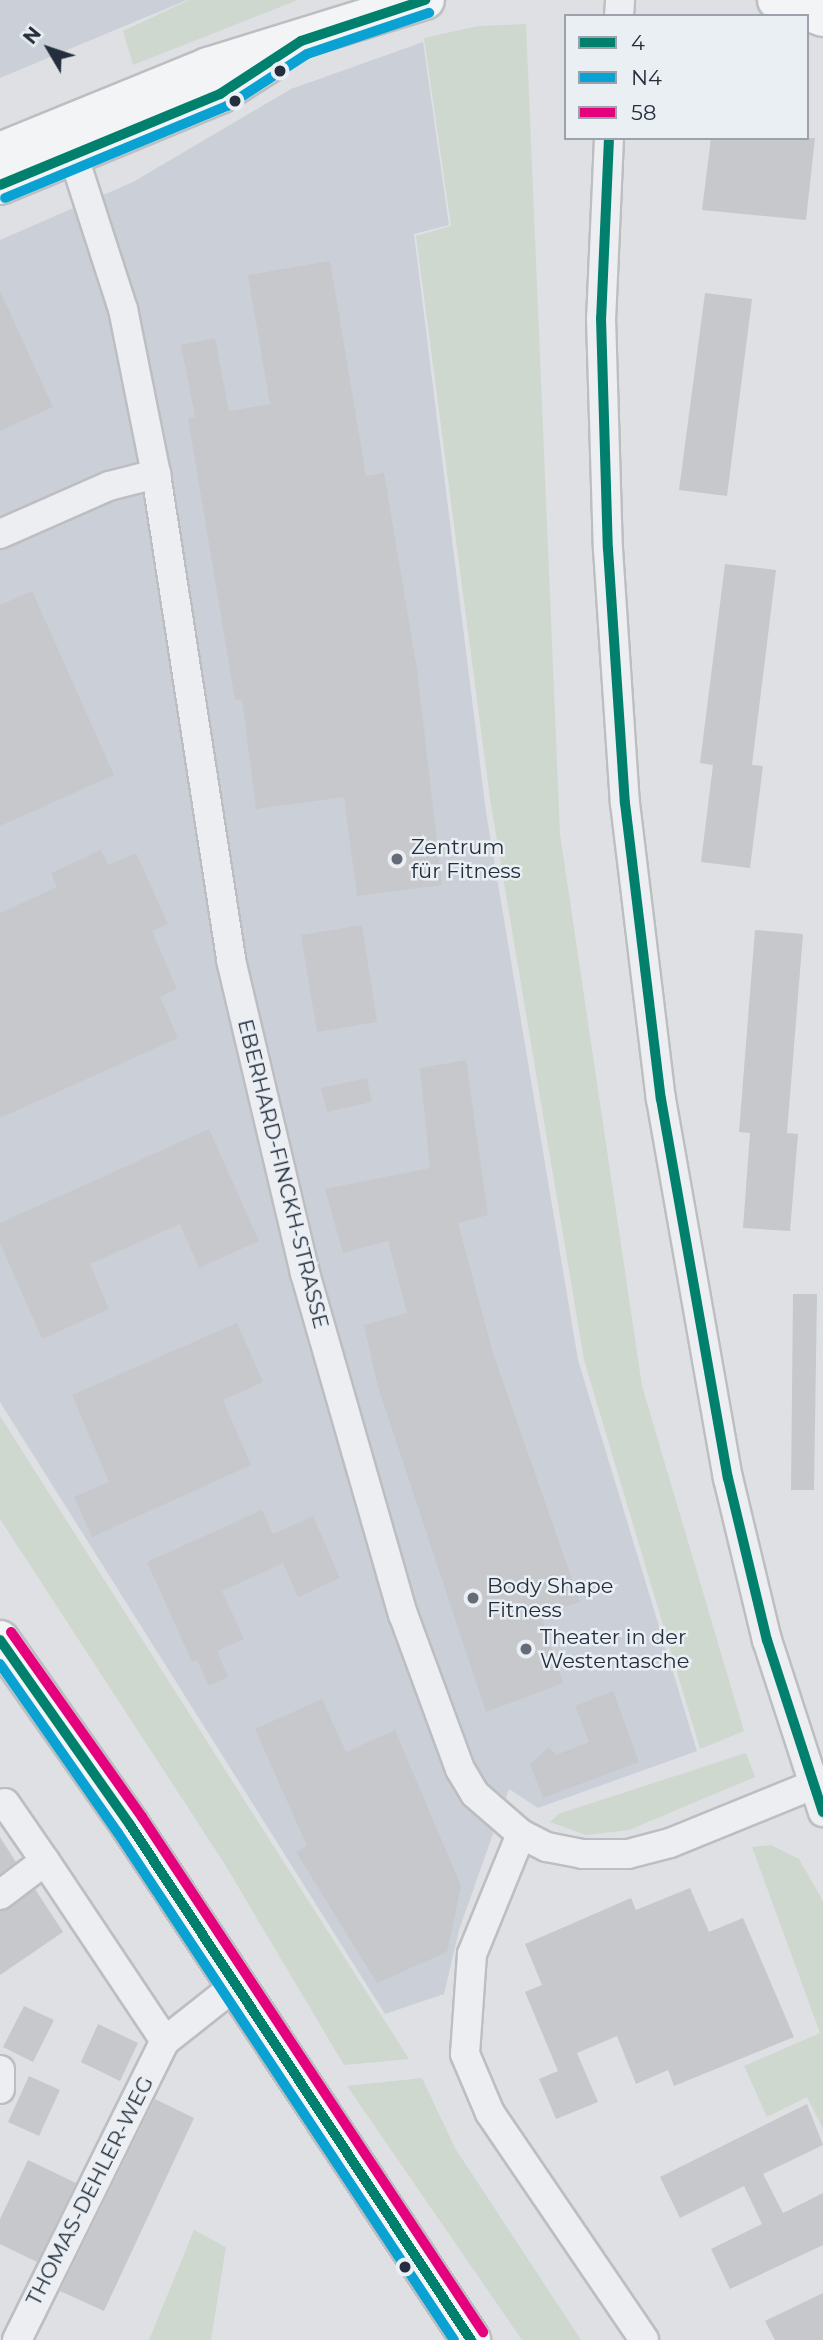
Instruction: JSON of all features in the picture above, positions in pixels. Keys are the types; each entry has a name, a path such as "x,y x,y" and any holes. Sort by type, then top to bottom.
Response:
{"main road":[{"path":"0,185 68,139 208,67 301,41 425,0"},
{"path":"777,0 823,17"},
{"path":"0,152 68,139"},
{"path":"1,1642 236,1985 471,2340"}],"street":[{"name":"EBERHARD-FINCKH-STRASSE","path":"68,139 123,309 156,474 232,960 305,1273 403,1614 460,1769 475,1794 521,1834 547,1847 582,1854 628,1854 670,1843 813,1785"},
{"path":"610,140 601,318 607,535 621,762 638,915 684,1254 716,1415 761,1615 823,1812"},
{"path":"0,534 109,485 156,474"},
{"path":"5,1803 165,2041"},
{"path":"521,1834 472,1954 465,2054 490,2113 644,2340"},
{"path":"0,1895 45,1861"},
{"name":"THOMAS-DEHLER-WEG","path":"17,2340 165,2041 236,1985"},
{"path":"0,2070 0,2089"}],"shaded area":[{"path":"0,0 187,0 0,78"},
{"path":"189,0 298,0 133,65 123,31"},
{"path":"526,24 560,834 642,1386 744,1731 700,1749 584,1360 490,799 416,236 451,226 424,38 478,26"},
{"path":"423,42 449,225 414,234 486,812 578,1360 697,1751 538,1808 509,1789 459,1930 444,1994 385,2014 0,1402 0,240 133,182 291,89"},
{"path":"0,1416 409,2059 344,2065 224,1863 0,1519"},
{"path":"746,1753 755,1777 629,1830 586,1835 550,1822 558,1814"},
{"path":"771,1845 799,1859 823,1901 823,2129 807,2097 767,2117 744,2066 820,2033 752,1847"},
{"path":"422,2078 455,2148 581,2340 522,2340 347,2086"},
{"path":"194,2230 226,2247 211,2340 149,2340"}],"building":[{"path":"815,138 806,220 702,210 711,140"},
{"path":"330,261 366,476 384,473 417,669 442,885 357,896 344,797 256,809 242,699 235,700 188,418 195,417 181,345 215,338 229,411 270,404 248,275"},
{"path":"0,291 53,407 0,431"},
{"path":"705,293 752,299 727,496 679,490"},
{"path":"725,564 776,570 752,765 763,766 750,868 701,862 713,765 700,763"},
{"path":"32,591 114,775 0,826 0,605"},
{"path":"101,850 108,865 136,853 168,924 152,931 177,989 160,997 178,1038 0,1118 0,913 57,887 51,873"},
{"path":"362,925 377,1022 317,1032 301,935"},
{"path":"755,930 803,934 787,1133 798,1134 790,1231 743,1228 750,1133 739,1132"},
{"path":"466,1060 488,1215 458,1223 493,1353 580,1602 541,1615 563,1683 486,1712 378,1387 364,1325 407,1313 388,1241 343,1253 325,1189 430,1168 420,1068"},
{"path":"367,1078 372,1102 327,1112 321,1088"},
{"path":"209,1129 259,1241 199,1268 180,1224 90,1264 109,1309 42,1339 0,1243 0,1223"},
{"path":"793,1294 817,1294 814,1490 791,1490"},
{"path":"237,1323 263,1382 223,1400 251,1465 92,1537 74,1497 109,1482 72,1395"},
{"path":"262,1510 273,1534 313,1516 340,1578 298,1597 283,1563 222,1591 244,1639 217,1651 228,1677 209,1686 197,1660 192,1662 147,1562"},
{"path":"613,1691 639,1762 543,1798 530,1764 549,1747 556,1755 589,1742 575,1706"},
{"path":"322,1699 346,1752 395,1730 461,1886 447,1952 377,1983 296,1852 307,1846 255,1729"},
{"path":"0,1837 16,1862 0,1874"},
{"path":"690,1888 709,1932 743,1918 794,2037 674,2086 668,2070 636,2084 617,2036 577,2053 598,2102 556,2119 539,2079 558,2071 525,1992 542,1985 525,1944 631,1898 636,1910"},
{"path":"35,1889 63,1932 0,1975 0,1911"},
{"path":"24,2006 54,2020 33,2062 3,2047"},
{"path":"98,2024 138,2043 120,2081 81,2062"},
{"path":"29,2076 60,2090 39,2136 8,2122"},
{"path":"155,2099 194,2118 104,2311 60,2291"},
{"path":"807,2104 823,2145 763,2174 783,2213 823,2193 823,2245 730,2289 711,2249 762,2224 744,2186 680,2218 660,2177"},
{"path":"28,2160 76,2183 37,2262 0,2244 0,2219"},
{"path":"823,2293 823,2340 775,2340 765,2321"}],"transit line":[{"name":"4","path":"0,185 220,94 301,41 425,0"},
{"name":"N4","path":"5,198 227,106 307,54 429,13"},
{"name":"4","path":"609,140 601,318 608,549 625,803 661,1099 728,1478 767,1640 823,1812"},
{"name":"58","path":"11,1632 142,1817 483,2332"},
{"name":"4","path":"0,1640 130,1825 471,2340"},
{"name":"N4","path":"0,1664 118,1833 454,2340"}],"place":[{"name":"Zentrum für Fitness","path":"397,859"},
{"name":"Body Shape Fitness","path":"473,1598"},
{"name":"Theater in der Westentasche","path":"526,1649"}]}
